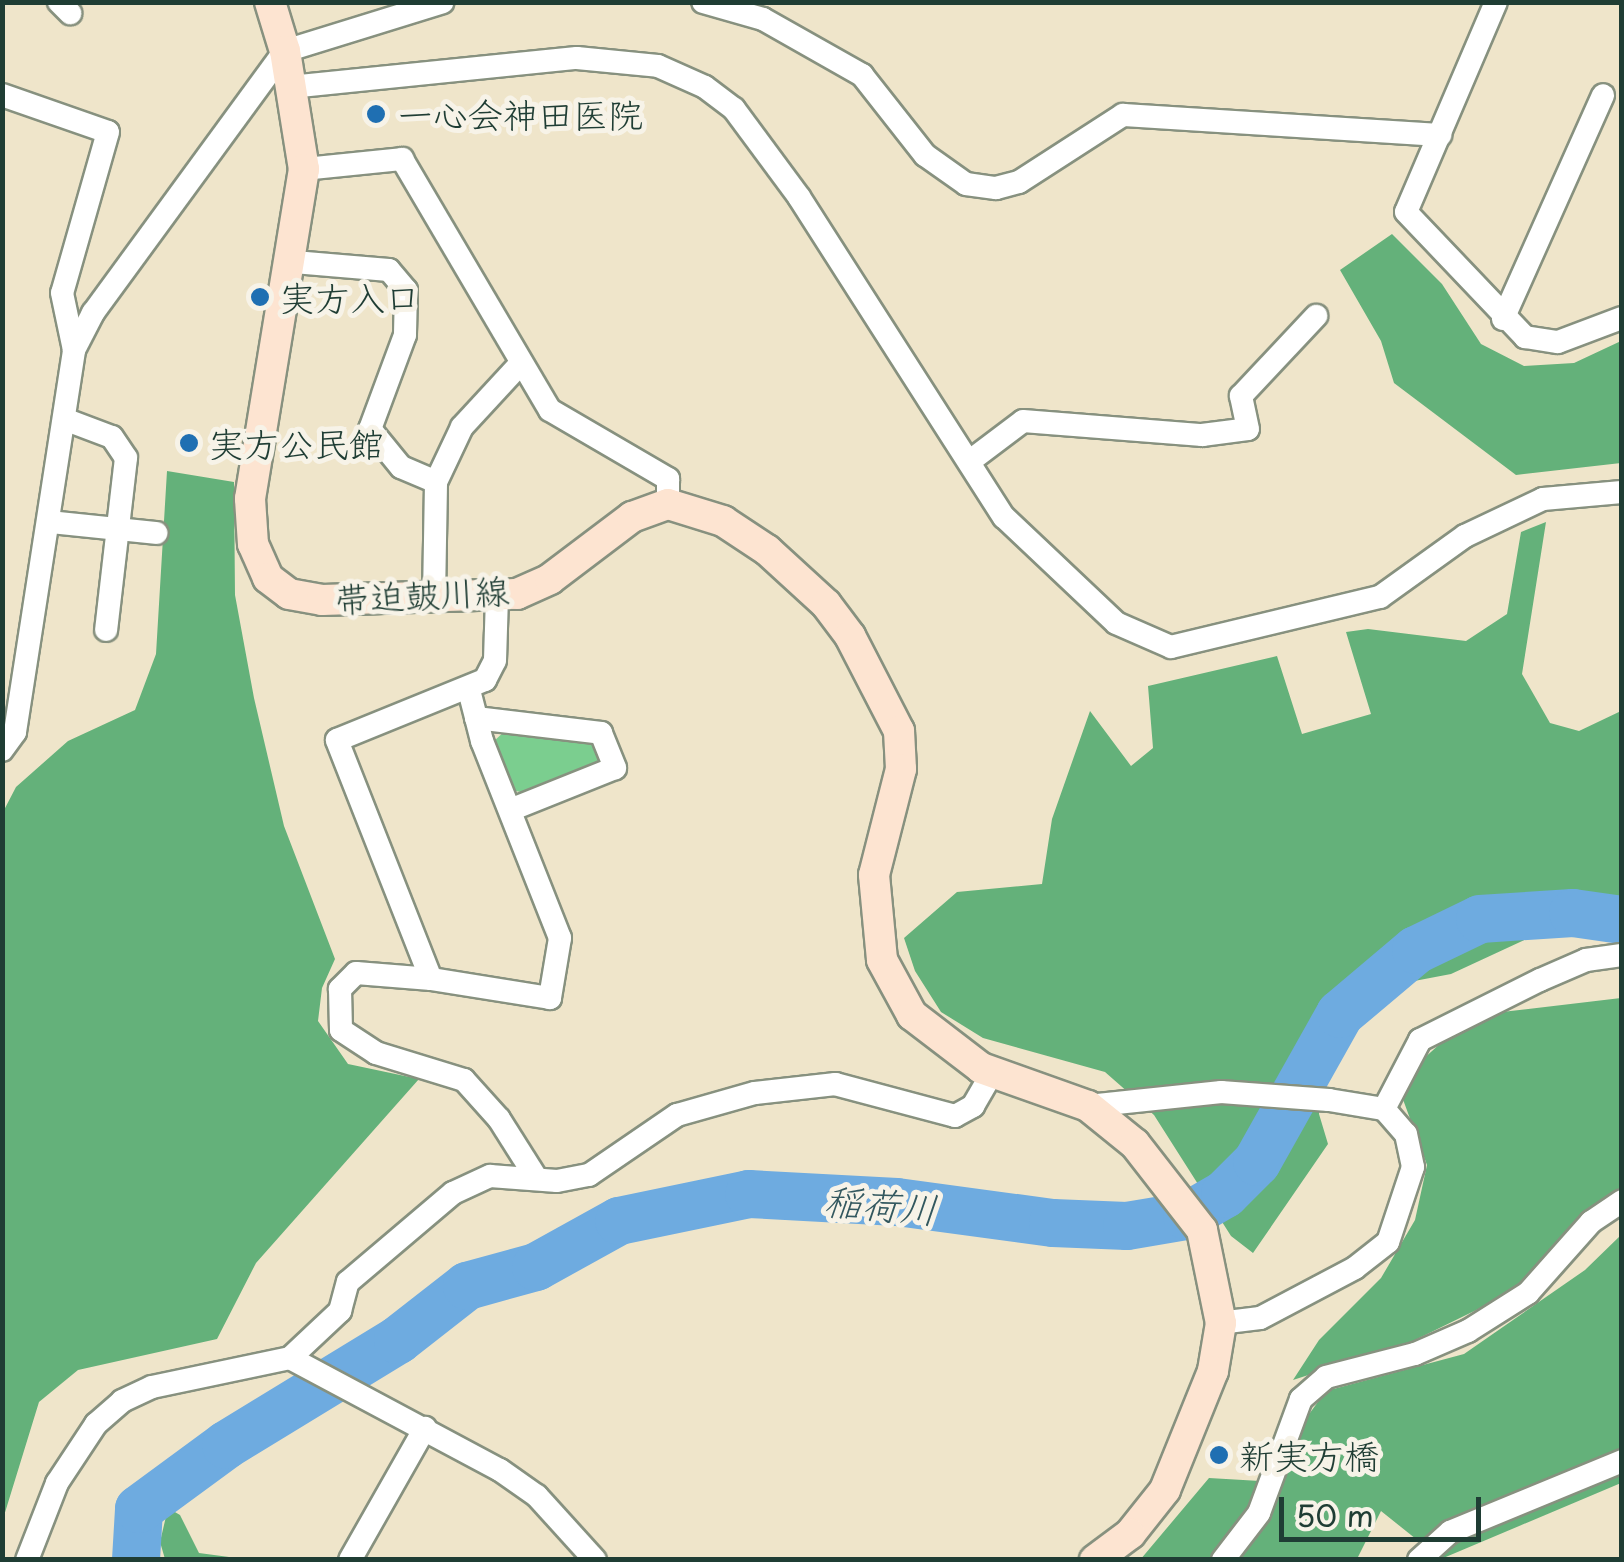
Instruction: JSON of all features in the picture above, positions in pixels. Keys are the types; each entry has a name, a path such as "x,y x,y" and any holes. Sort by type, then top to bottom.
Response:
{"street":[{"name":"帯迫皷川線","path":"270,2 286,52 304,169 294,262 250,499 254,544 268,578 289,594 497,596 550,579 632,516 668,504"},
{"path":"74,350 171,200 286,52 443,2"},
{"path":"702,2 763,19 862,75 925,156 966,184 996,188 1019,182 1124,115 1440,135"},
{"path":"1496,2 1406,212 1503,320 1524,337 1558,342 1622,318"},
{"path":"290,87 578,58 658,66 705,87 734,109 776,165 1004,517 1116,623 1171,647 1380,597 1465,536 1542,499 1622,492"},
{"path":"2,95 108,132 62,293 74,350 15,732 2,750"},
{"path":"1503,320 1603,95"},
{"path":"304,169 402,160 550,410 569,426 668,479 668,504 698,509 767,550 850,636 899,731 902,770 874,875 882,960 912,1015 993,1072 1088,1106 1136,1144 1202,1230 1221,1323 1213,1371 1165,1490 1130,1534 1095,1560"},
{"path":"294,262 389,270 406,290 405,335 370,429 401,467 436,482"},
{"path":"970,461 1024,421 1202,435 1248,428 1241,396 1316,316"},
{"path":"434,598 436,482 462,427 521,363"},
{"path":"64,419 112,438 126,458 106,630"},
{"path":"50,522 156,533"},
{"path":"431,979 338,740 485,680 495,660 497,596"},
{"path":"468,690 560,938 550,998 431,979 356,974 340,988 341,1030 376,1053 464,1080 500,1119 536,1176"},
{"path":"476,718 601,733 615,768 510,810"},
{"path":"1384,1109 1420,1040 1570,967 1622,955"},
{"path":"296,1362 340,1311 348,1282 453,1193 490,1176 589,1175 677,1115 755,1093 835,1084 955,1116 973,1106 993,1072"},
{"path":"1088,1106 1221,1092 1329,1100 1384,1109 1406,1134 1414,1168 1388,1242 1355,1268 1260,1318 1221,1323"},
{"path":"1223,1560 1259,1513 1301,1400 1326,1377 1415,1354 1468,1331 1528,1293 1591,1222 1622,1201"},
{"path":"35,1555 57,1483 96,1424 122,1401 152,1386 296,1362 424,1428 537,1496 594,1560"},
{"path":"350,1560 424,1428"},
{"path":"1418,1560 1450,1532 1622,1461"}],"green space":[{"path":"1392,234 1442,284 1481,344 1524,366 1574,363 1621,341 1621,463 1516,475 1394,383 1381,341 1340,270"},
{"path":"167,471 234,482 235,595 254,698 284,826 335,959 322,988 318,1021 348,1064 419,1079 256,1263 217,1339 78,1370 39,1402 3,1519 3,812 16,787 68,741 135,710 156,654"},
{"path":"1546,522 1522,674 1550,723 1579,731 1621,711 1621,895 1451,974 1388,986 1329,1048 1319,1083 1319,1114 1328,1144 1253,1253 1231,1236 1154,1115 1105,1072 983,1038 941,1012 915,971 904,938 957,892 1042,884 1052,819 1090,711 1131,766 1153,748 1148,686 1277,656 1302,734 1371,714 1346,632 1368,629 1466,641 1507,614 1521,532"},
{"path":"507,729 594,743 600,756 595,766 527,793 515,791 493,742"},
{"path":"1621,998 1621,1200 1511,1293 1413,1341 1293,1380 1319,1340 1381,1278 1415,1220 1427,1165 1401,1094 1421,1061 1453,1032 1502,1012"},
{"path":"1621,1235 1621,1483 1441,1559 1381,1511 1357,1559 1140,1560 1209,1478 1260,1481 1326,1391 1464,1354 1585,1270"},
{"path":"168,1508 180,1515 199,1553 244,1559 165,1559 160,1542"}],"waterway":[{"name":"稲荷川","path":"136,1560 139,1509 226,1445 398,1340 467,1286 536,1267 619,1221 749,1194 897,1202 1053,1223 1127,1226 1187,1216 1225,1194 1257,1162 1340,1014 1416,950 1480,919 1573,913 1622,920"}],"place":[{"name":"一心会神田医院","path":"376,114"},
{"name":"実方入口","path":"260,297"},
{"name":"実方公民館","path":"189,443"},
{"name":"新実方橋","path":"1219,1455"}]}
